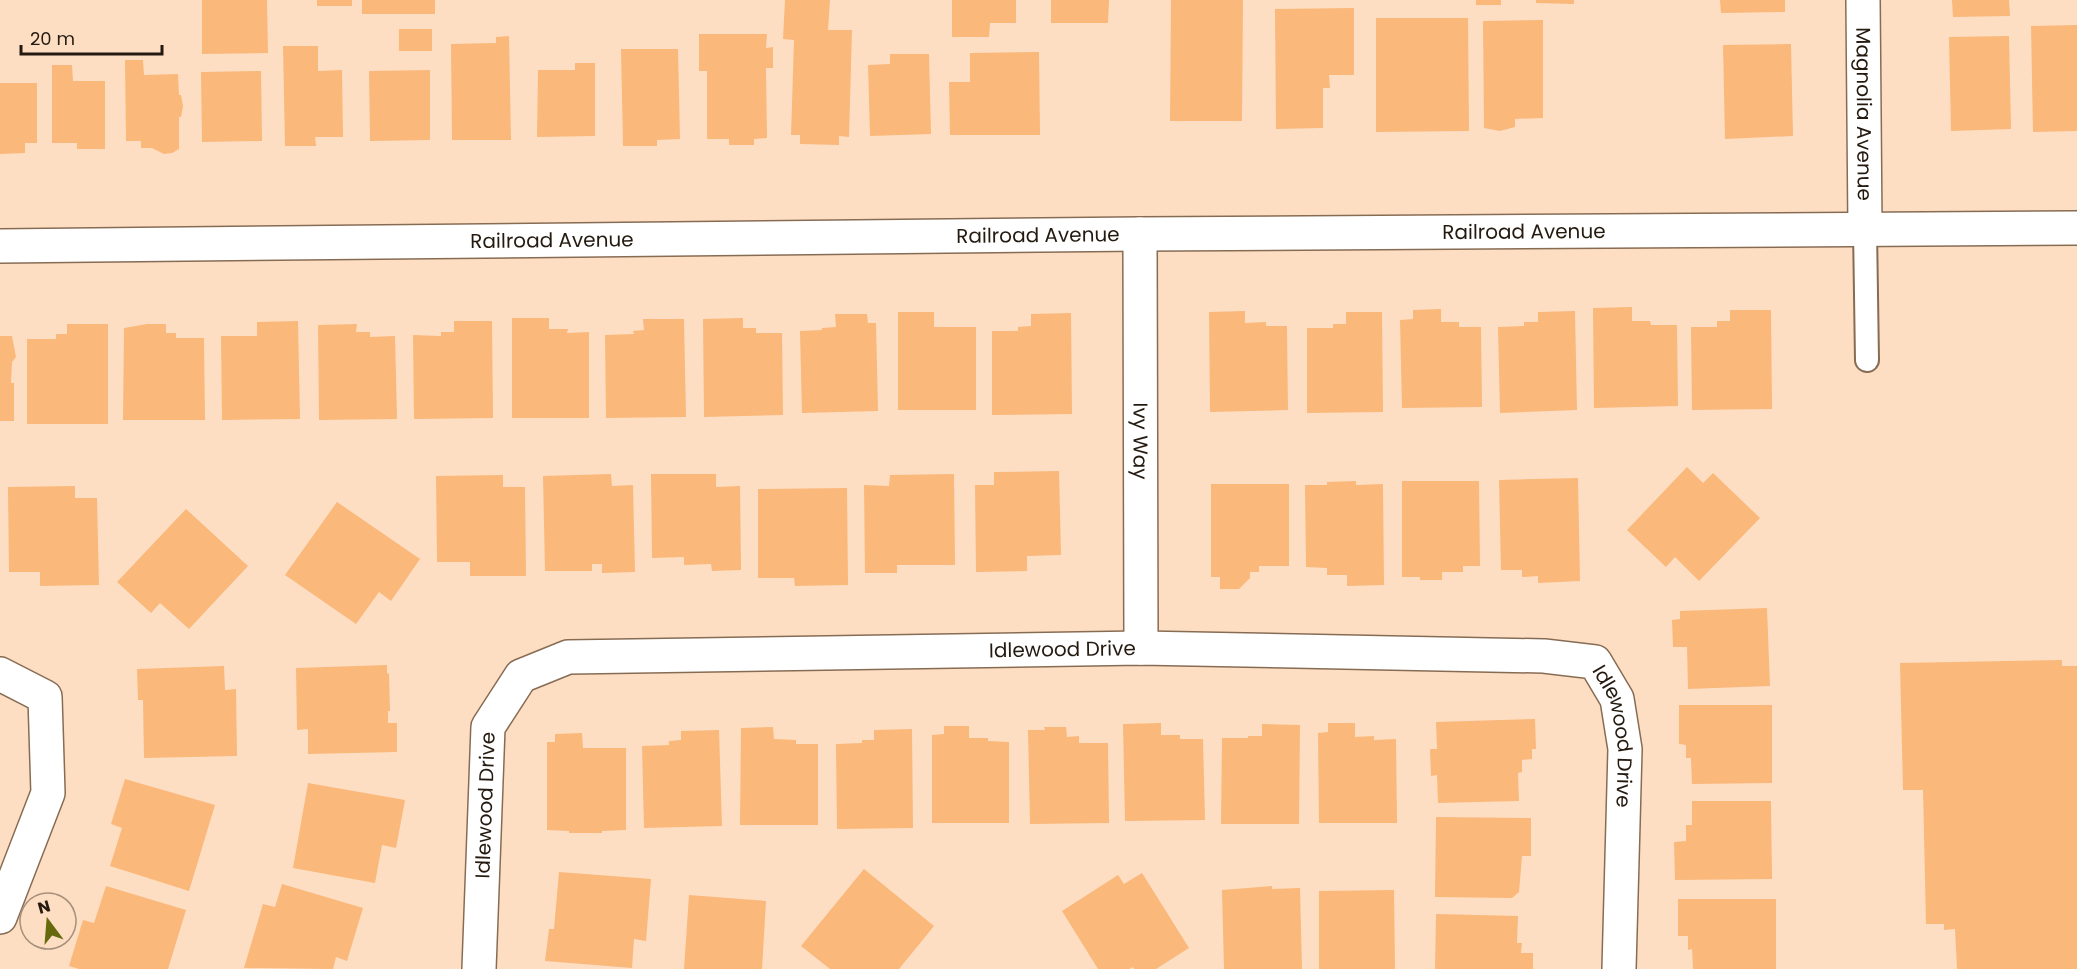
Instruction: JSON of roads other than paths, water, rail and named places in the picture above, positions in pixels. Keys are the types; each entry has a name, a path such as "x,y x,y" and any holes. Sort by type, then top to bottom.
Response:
{"street":[{"name":"Magnolia Avenue","path":"1863,0 1865,229"},
{"name":"Railroad Avenue","path":"0,246 1140,234 2077,228"},
{"name":"Ivy Way","path":"1140,234 1140,648"},
{"name":"Idlewood Drive","path":"479,969 488,727 521,676 568,657 1140,648 1544,656 1595,662 1617,699 1625,749 1619,969"},
{"path":"0,674 45,698 48,793 0,917"}],"lane":[{"path":"1865,229 1867,360"}]}
